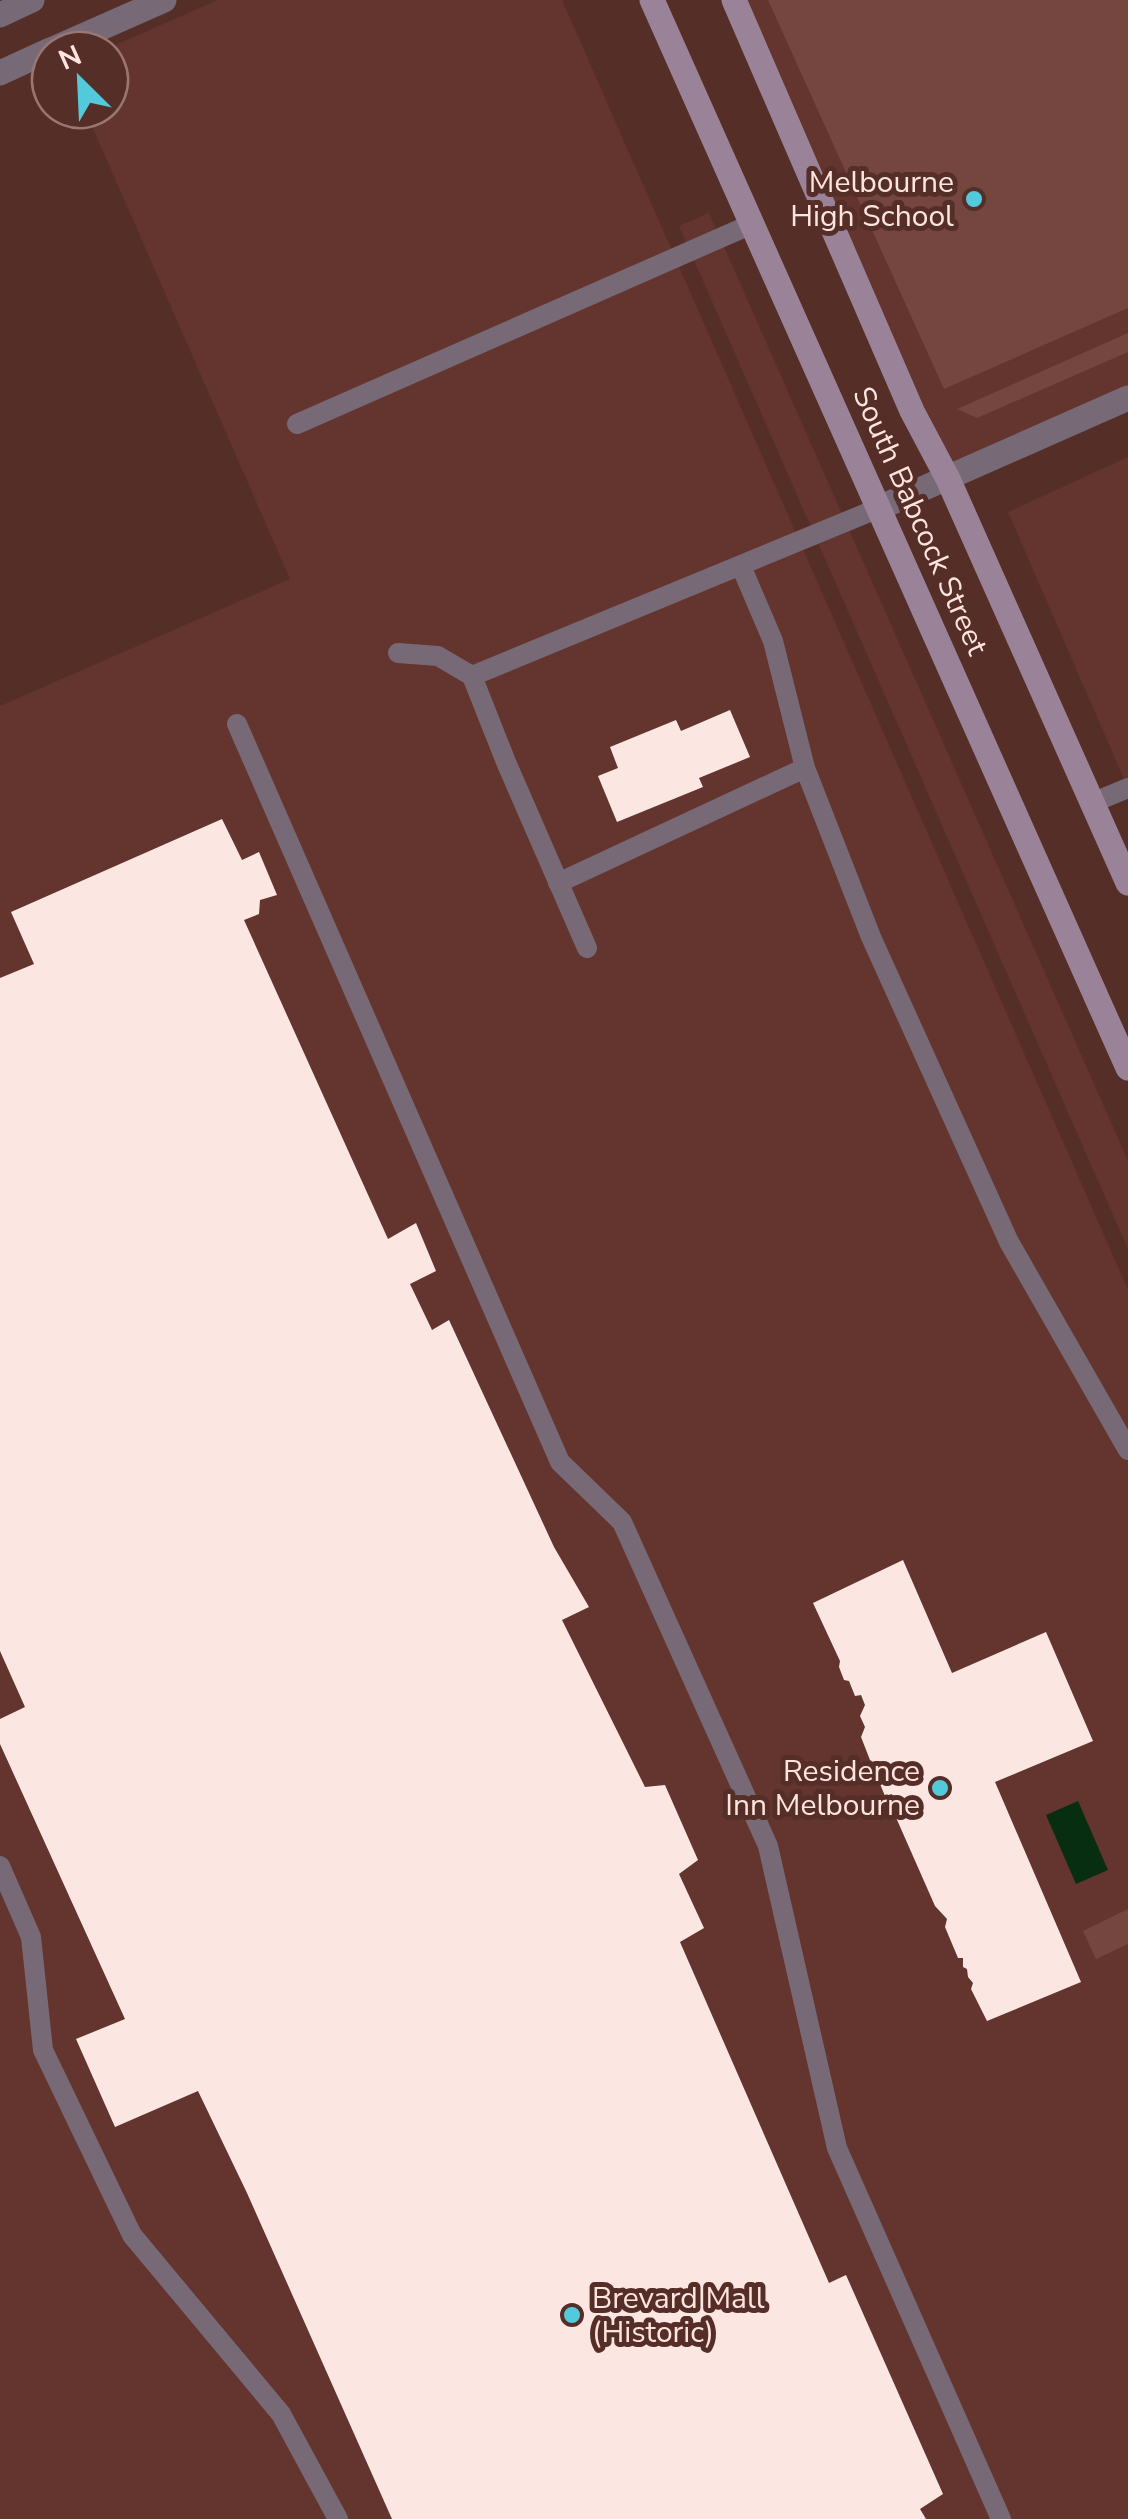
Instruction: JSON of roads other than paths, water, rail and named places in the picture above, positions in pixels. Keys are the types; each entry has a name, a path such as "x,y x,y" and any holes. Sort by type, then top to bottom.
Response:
{"main road":[{"name":"South Babcock Street","path":"652,0 1128,1068"},
{"name":"South Babcock Street","path":"734,0 912,411 948,479 1128,883"}],"street":[{"path":"0,15 32,0"},
{"path":"82,30 115,10 164,0"},
{"path":"0,73 30,59"},
{"path":"879,508 1128,398"}],"lane":[{"path":"297,424 752,224"},
{"path":"472,676 879,508"},
{"path":"740,566 773,641 806,768 871,937 1009,1242 1128,1450"},
{"path":"398,653 438,656 472,676 587,948"},
{"path":"237,724 560,1462 622,1522 768,1846 837,2148 1001,2519"},
{"path":"558,883 806,768"},
{"path":"1092,803 1128,788"},
{"path":"0,1866 31,1936 43,2050 132,2235 281,2414 338,2519"}],"place":[{"name":"Melbourne High School","path":"974,199"},
{"name":"Residence Inn Melbourne","path":"940,1788"},
{"name":"Brevard Mall (Historic)","path":"572,2315"}]}
